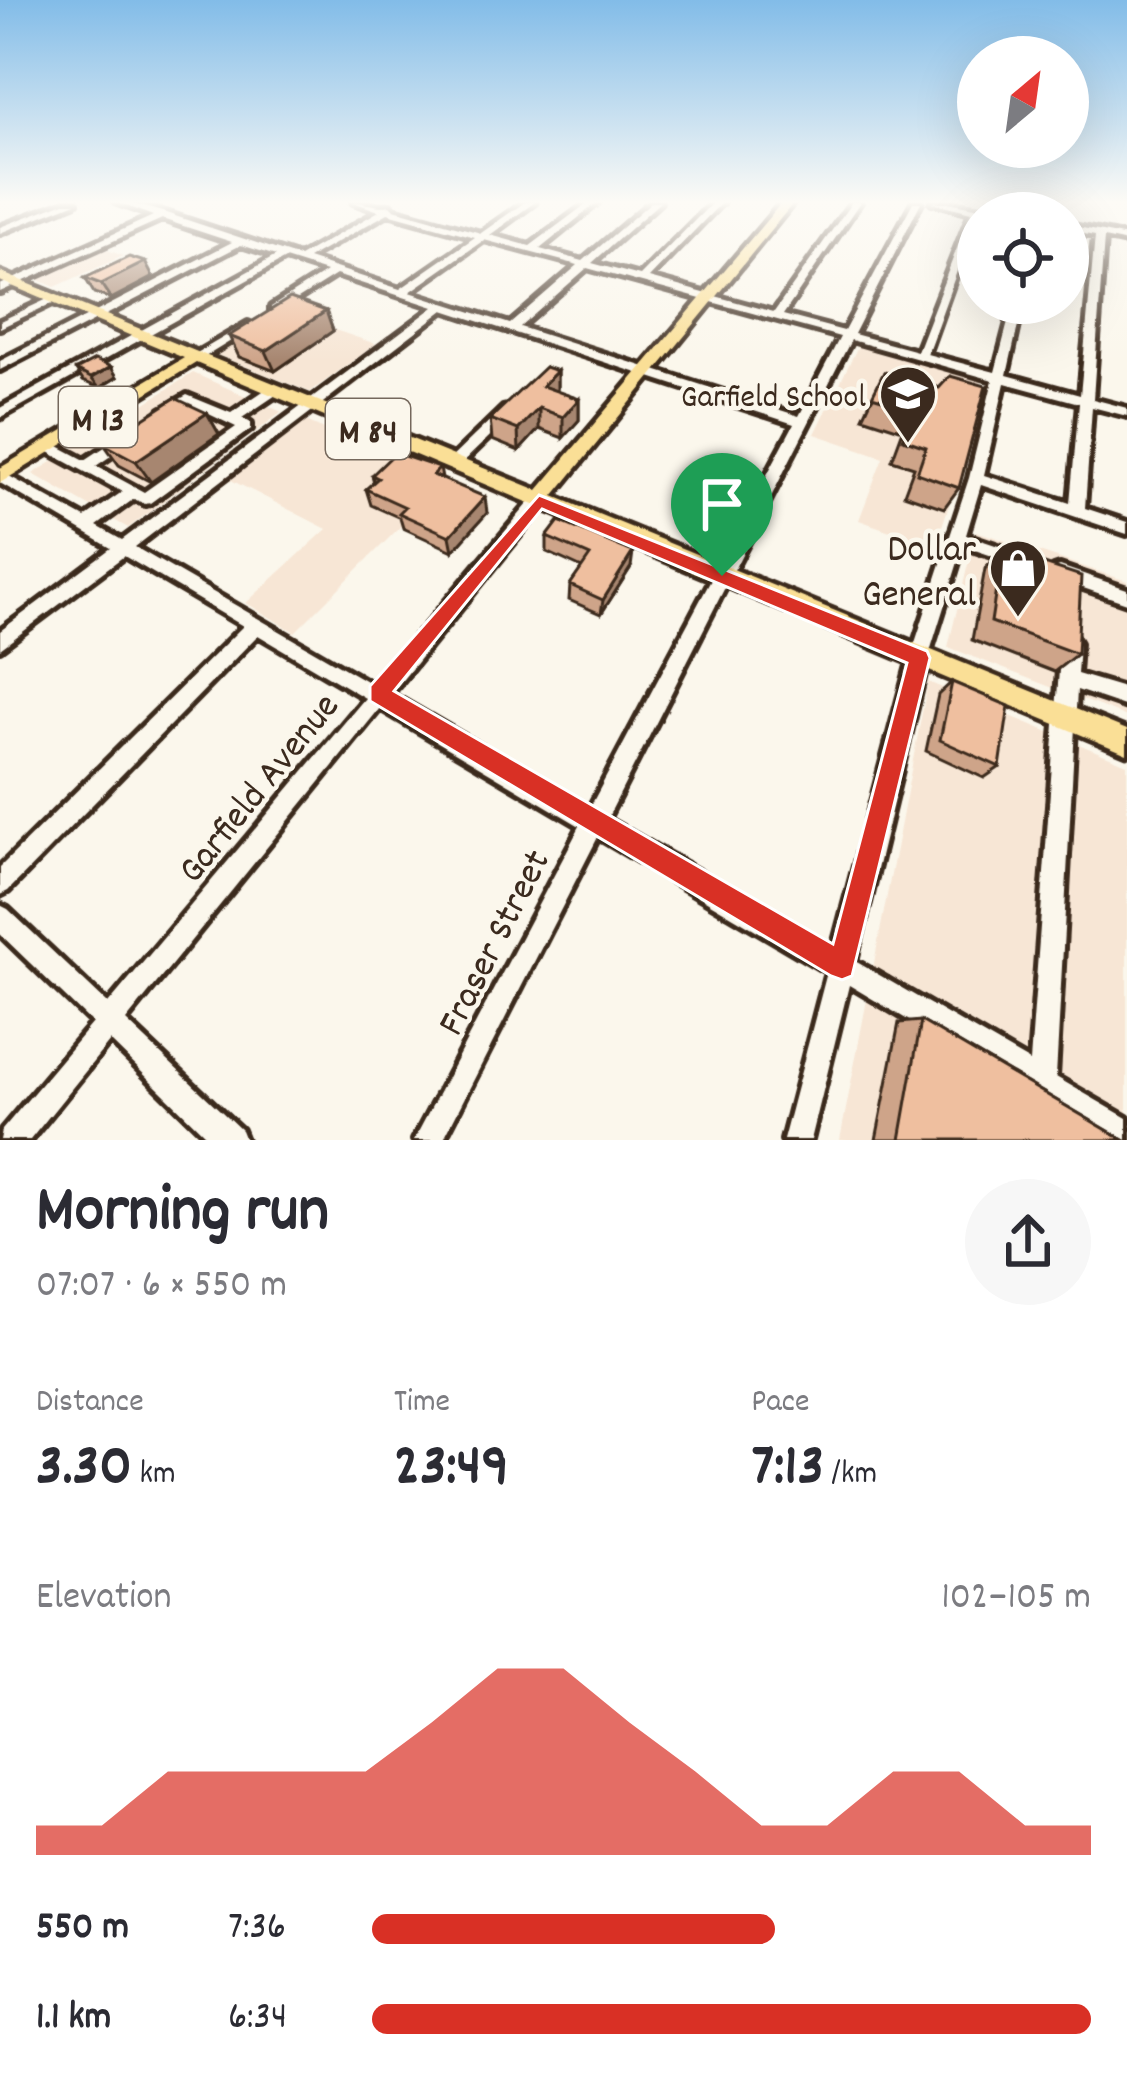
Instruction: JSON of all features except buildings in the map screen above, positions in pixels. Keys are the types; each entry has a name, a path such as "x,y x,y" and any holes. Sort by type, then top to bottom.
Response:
{"main road":[{"name":"Garfield Avenue","path":"539,501 744,255"},
{"name":"M 13","path":"5,282 56,298 196,357"},
{"name":"M 13","path":"0,477 196,357"},
{"name":"M 84","path":"196,357 539,501"},
{"path":"539,501 1127,742"}],"street":[{"path":"5,282 68,255"},
{"path":"0,366 214,255"},
{"path":"0,414 286,255"},
{"path":"287,255 803,422"},
{"path":"300,260 308,255"},
{"path":"401,292 455,255"},
{"path":"554,255 1127,412"},
{"path":"512,328 595,255"},
{"path":"642,280 666,255"},
{"path":"777,316 819,255"},
{"name":"Fraser Street","path":"428,1140 889,255"},
{"path":"1077,512 1098,255"},
{"path":"921,355 957,260"},
{"path":"196,357 335,272"},
{"path":"0,325 56,298"},
{"path":"0,641 442,306"},
{"path":"797,1140 919,658 976,478 1013,324"},
{"path":"555,367 573,348"},
{"path":"232,419 274,390"},
{"path":"452,465 528,393"},
{"path":"50,447 145,499 246,425 187,399 153,421"},
{"path":"85,466 136,432"},
{"path":"0,477 1127,1133"},
{"path":"976,478 1127,528"},
{"path":"87,525 133,492"},
{"name":"Garfield Avenue","path":"12,1140 539,501"},
{"path":"958,538 1073,598 1127,596"},
{"path":"1042,1085 1073,598"},
{"path":"0,884 256,625"},
{"path":"1068,679 1127,698"},
{"path":"0,917 231,1140"}],"shaded area":[{"path":"81,255 123,256 55,287 32,277"},
{"path":"282,312 376,344 310,392 215,354"},
{"name":"Garfield School","path":"858,346 982,381 962,467 935,547 859,520 883,457 815,434"},
{"path":"193,373 282,412 128,528 33,474"},
{"path":"306,421 445,482 295,632 246,603 327,529 229,479"},
{"path":"976,531 1127,581 1127,717 948,647"},
{"path":"928,682 1127,764 1127,1140 840,1140"}],"place":[{"name":"Garfield School","path":"908,445"},
{"name":"Dollar General","path":"1018,619"}],"route":[{"path":"539,501 722,576 919,658 842,965 378,694 539,501"}]}
